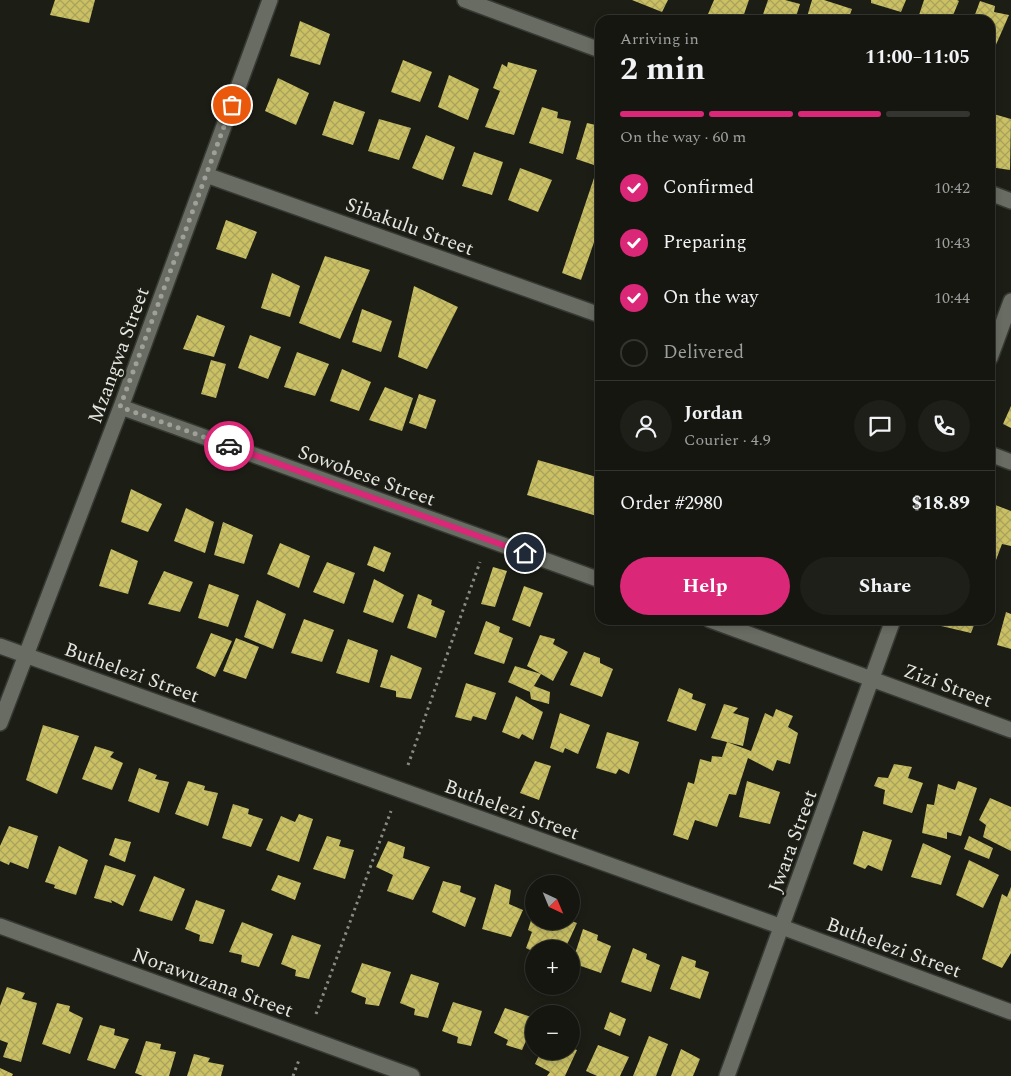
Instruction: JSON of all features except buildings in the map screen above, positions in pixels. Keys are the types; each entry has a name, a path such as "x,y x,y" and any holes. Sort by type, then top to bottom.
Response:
{"street":[{"name":"Mzangwa Street","path":"0,723 120,407 270,0"},
{"path":"465,0 595,48"},
{"name":"Sibakulu Street","path":"206,175 595,313"},
{"path":"995,195 1011,201"},
{"path":"995,344 1011,301"},
{"name":"Sowobese Street","path":"120,407 595,578"},
{"path":"995,456 1011,462"},
{"path":"724,625 871,678"},
{"name":"Jwara Street","path":"727,1076 891,625"},
{"name":"Buthelezi Street","path":"0,646 782,927 1011,1012"},
{"name":"Zizi Street","path":"871,678 1011,730"},
{"name":"Norawuzana Street","path":"0,926 412,1076"}],"way so far":[{"path":"229,446 120,407 232,105"}],"route":[{"path":"229,446 525,553"}]}
